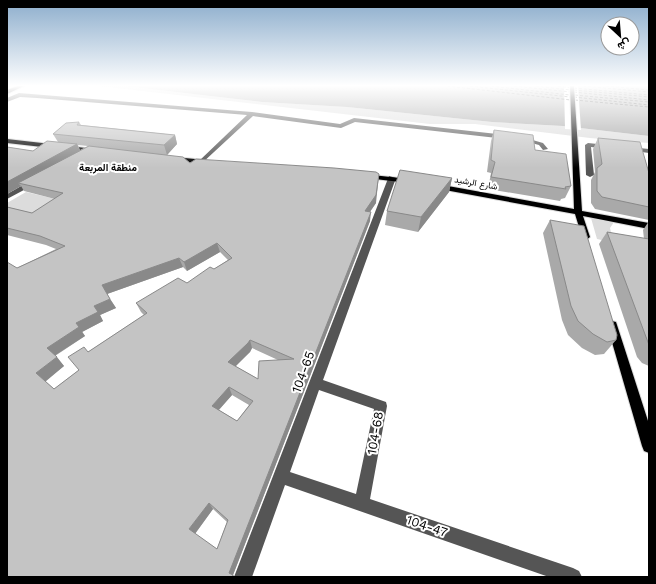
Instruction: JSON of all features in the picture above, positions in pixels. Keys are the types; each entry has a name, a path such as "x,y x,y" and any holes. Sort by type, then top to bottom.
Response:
{"main road":[{"path":"573,113 578,212 590,250"},
{"path":"9,140 106,152"},
{"path":"169,159 216,163"},
{"name":"شارع الرشيد","path":"356,175 392,178 649,226"},
{"path":"608,311 649,446"}],"street":[{"path":"243,113 340,126 354,120 461,132 528,140 541,144 545,149"},
{"path":"201,162 252,114"},
{"path":"590,175 588,145 611,147"},
{"path":"619,148 649,151"},
{"path":"78,157 90,150"},
{"path":"7,197 41,178"},
{"name":"104-65","path":"243,577 392,178"},
{"name":"104-68","path":"315,383 381,406 362,504"},
{"name":"104-47","path":"281,476 573,577"}],"shaded area":[{"path":"336,113 407,113 492,122 563,126 649,136 649,143 590,138 475,124 430,124"},
{"path":"407,113 649,113 649,136 563,126 492,122"},
{"path":"26,192 68,202 38,222 7,214 7,203"},
{"path":"591,218 614,222 610,228 612,236 620,244 597,239"}],"pier":[{"path":"565,113 580,113 581,130 565,129"}],"building":[{"path":"79,122 77,125 175,135 164,145 53,134 66,123"},
{"path":"494,130 533,135 535,150 566,154 571,186 565,187 566,189 491,177 495,162 491,160"},
{"path":"598,138 640,142 649,173 649,207 602,197 597,191 597,168 602,164"},
{"path":"47,141 77,144 7,182 7,147 33,151"},
{"path":"89,146 183,157 190,163 196,159 334,168 376,172 379,174 376,195 365,211 371,212 229,573 233,575 232,577 7,577 7,262 17,268 65,246 40,236 7,228 7,207 32,213 63,193 18,183","holes":["217,243 232,258 214,269 210,267 187,283 178,278 136,303 147,313 88,352 84,347 68,357 79,370 54,389 36,373 57,357 47,348 79,327 76,323 98,312 94,306 110,299 102,285 179,258 184,262","250,340 294,359 259,361 258,379 228,362","229,387 253,401 237,421 212,406","209,503 228,520 217,549 189,529"]},
{"path":"400,170 452,178 421,217 387,211"},
{"path":"550,220 584,226 617,335 616,340 607,342 593,334 578,321 571,306"},
{"path":"607,232 649,239 649,345"}],"district":[{"name":"منطقة المربعة","path":"108,167"}]}
